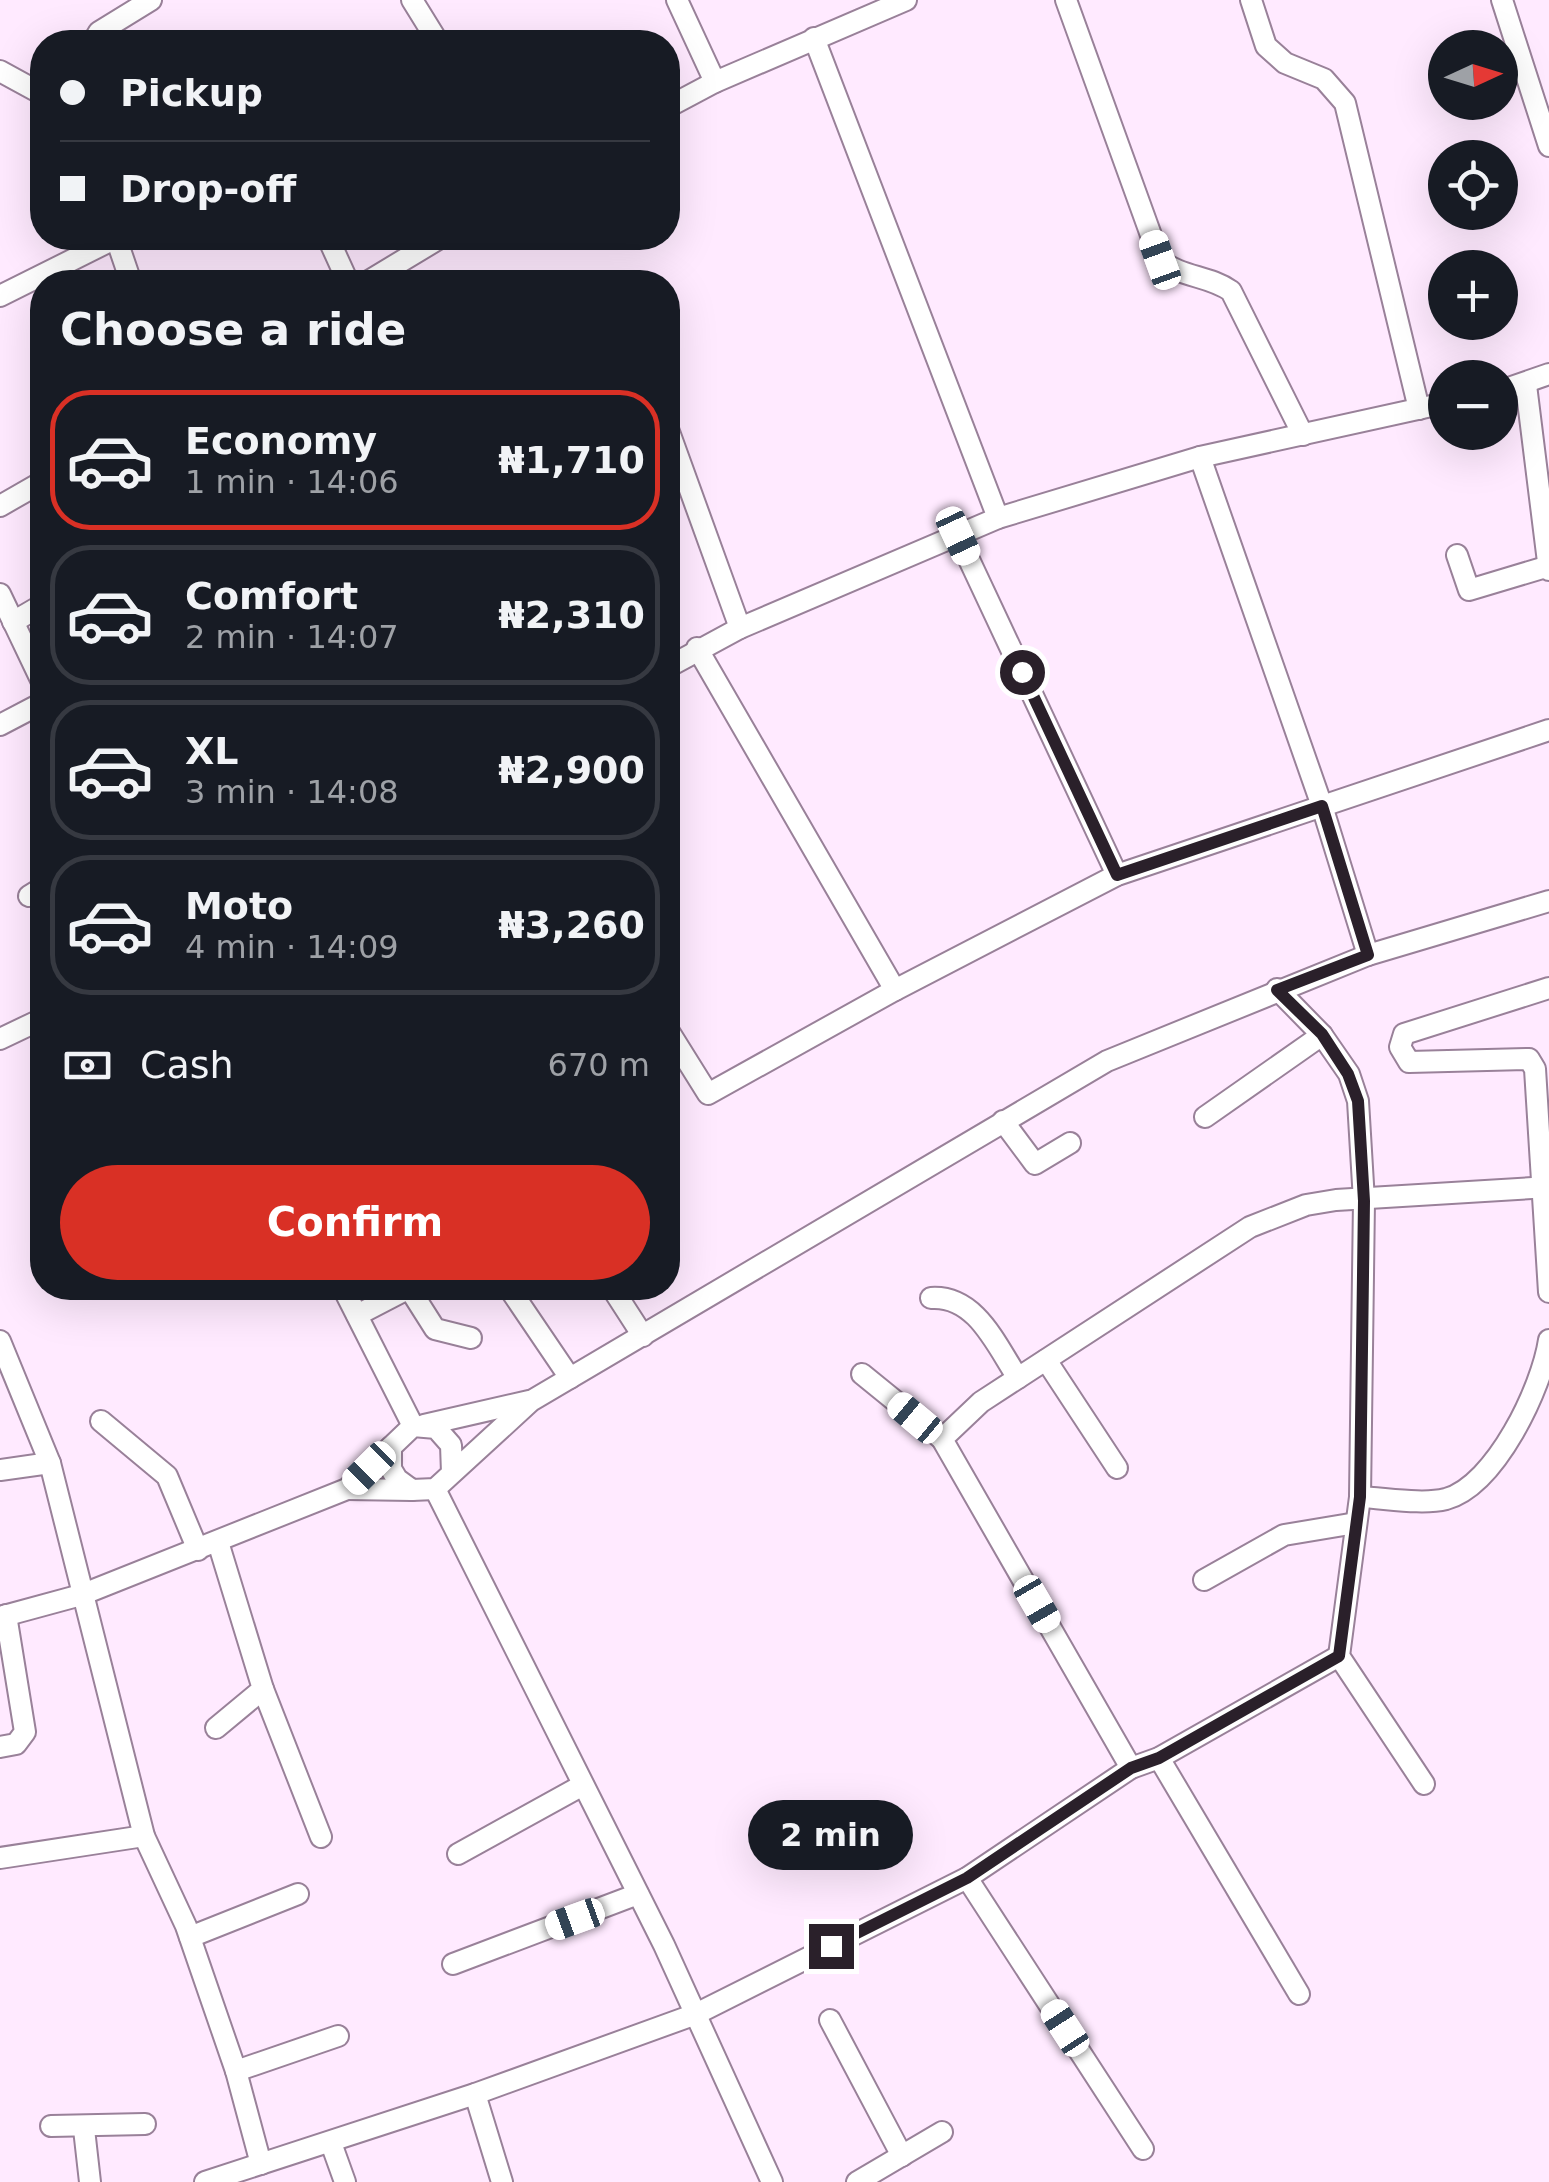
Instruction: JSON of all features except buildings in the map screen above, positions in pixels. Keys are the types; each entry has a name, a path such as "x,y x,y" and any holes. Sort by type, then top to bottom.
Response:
{"street":[{"path":"102,30 151,0"},
{"path":"412,0 431,30"},
{"path":"677,0 715,82"},
{"path":"850,0 850,23"},
{"path":"680,101 715,82 906,0"},
{"path":"1066,0 1160,260 1178,274 1214,279 1231,291 1303,434"},
{"path":"1251,0 1266,46 1284,63 1324,79 1345,102 1420,409"},
{"path":"1502,0 1549,146"},
{"path":"814,38 998,518"},
{"path":"0,71 30,87"},
{"path":"52,270 92,250"},
{"path":"387,270 420,250"},
{"path":"0,296 30,281"},
{"path":"1518,387 1549,374"},
{"path":"1456,556 1469,590 1549,568 1526,385"},
{"path":"680,659 740,628 998,518 1200,457 1428,407"},
{"path":"1200,457 1322,806 1368,955"},
{"path":"680,461 740,628"},
{"path":"0,506 30,489"},
{"path":"958,536 1117,875"},
{"path":"0,594 30,656"},
{"path":"14,622 30,612"},
{"path":"697,648 895,990"},
{"path":"0,725 30,709"},
{"path":"680,1049 708,1094 895,990 1117,875 1549,730"},
{"path":"0,1747 16,1744 25,1732 3,1616 81,1595 347,1490 435,1489 531,1401 1107,1061 1368,955 1549,902"},
{"path":"1549,988 1404,1034 1400,1047 1410,1062 1529,1059 1535,1068 1546,1187 1549,1292"},
{"path":"1277,990 1322,1034 1348,1074 1358,1101 1364,1201 1360,1497 1339,1656 1424,1784"},
{"path":"0,1039 30,1025"},
{"path":"1205,1117 1322,1034"},
{"path":"1003,1121 1035,1164 1070,1143"},
{"path":"942,1440 963,1417 1018,1378 1250,1228 1306,1205 1546,1187"},
{"path":"931,1298 952,1296 970,1309 1018,1378"},
{"path":"349,1300 418,1426"},
{"path":"357,1315 386,1300"},
{"path":"417,1300 435,1329 471,1338"},
{"path":"517,1300 570,1378"},
{"path":"620,1300 643,1336"},
{"path":"1360,1497 1446,1499 1476,1479 1497,1460 1545,1366 1549,1340"},
{"path":"0,1341 50,1463 144,1836 190,1936 236,2072 261,2164"},
{"path":"1046,1360 1116,1468"},
{"path":"862,1374 942,1440 1131,1768"},
{"path":"347,1490 418,1426 531,1401"},
{"path":"101,1421 167,1476 208,1546 321,1837"},
{"path":"418,1426 436,1428 451,1445 452,1473"},
{"path":"391,1447 391,1469 412,1490"},
{"path":"0,1470 50,1463"},
{"path":"435,1489 638,1894 772,2182"},
{"path":"1204,1580 1284,1536 1356,1523"},
{"path":"206,2182 475,2094 696,2014 967,1878 1131,1768 1159,1758 1339,1656"},
{"path":"216,1728 263,1689"},
{"path":"1159,1758 1299,1994"},
{"path":"458,1854 583,1784"},
{"path":"0,1858 144,1836"},
{"path":"967,1878 1144,2148"},
{"path":"190,1936 298,1894"},
{"path":"454,1964 638,1894"},
{"path":"830,2020 902,2156"},
{"path":"236,2072 338,2036"},
{"path":"475,2094 502,2182"},
{"path":"51,2126 84,2129 145,2124"},
{"path":"84,2129 90,2182"},
{"path":"857,2182 942,2132"},
{"path":"331,2142 345,2182"}],"route":[{"path":"831,1946 967,1878 1131,1768 1159,1758 1339,1656 1360,1497 1364,1201 1358,1101 1348,1074 1322,1034 1277,990 1368,955 1322,806 1117,875 1022,672"}]}
